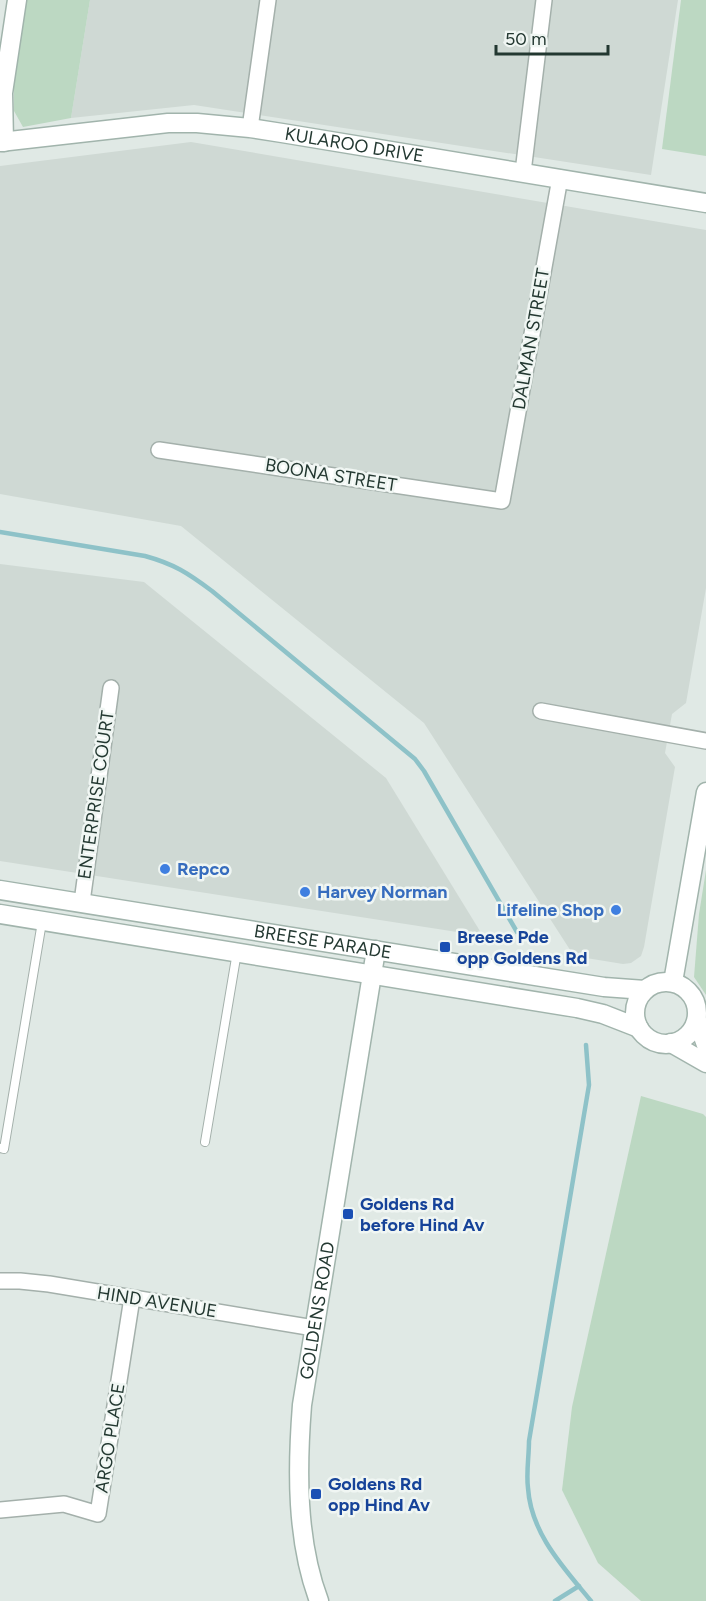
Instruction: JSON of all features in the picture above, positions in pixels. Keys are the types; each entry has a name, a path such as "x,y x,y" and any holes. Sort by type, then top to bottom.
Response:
{"main road":[{"path":"2,142 3,93 17,0"},
{"name":"KULAROO DRIVE","path":"2,142 168,123 197,123 250,128 706,203"},
{"path":"673,982 706,792"},
{"name":"BREESE PARADE","path":"0,890 604,987 645,990"},
{"name":"BREESE PARADE","path":"0,914 577,1008 603,1014 639,1028"},
{"name":"GOLDENS ROAD","path":"319,1601 305,1546 299,1492 302,1405 376,950"},
{"path":"697,1020 688,1035 680,1041 656,1042 639,1028 635,1008 638,998 645,990 658,982 673,982 682,986 695,1000 697,1020 706,1045"},
{"path":"671,1043 706,1063"}],"street":[{"path":"250,128 268,0"},
{"path":"523,172 544,0"},
{"name":"DALMAN STREET","path":"502,501 560,178"},
{"name":"BOONA STREET","path":"159,450 502,501"},
{"name":"ENTERPRISE COURT","path":"82,902 111,688"},
{"path":"541,711 706,741"},
{"name":"HIND AVENUE","path":"0,1281 49,1284 314,1328"},
{"name":"ARGO PLACE","path":"0,1510 64,1504 98,1514 132,1298"}],"lane":[{"path":"0,1148 4,1149 43,921"},
{"path":"205,1143 237,952"}],"shaded area":[{"path":"90,0 678,0 651,175 194,105 71,118"},
{"path":"191,142 706,230 706,588 686,703 672,714 665,753 675,767 644,947 641,956 631,963 623,964 574,956 424,723 181,526 0,494 0,166"},
{"path":"0,564 144,582 386,778 483,936 0,861"}],"green space":[{"path":"25,0 90,0 71,118 23,127 14,111 14,74"},
{"path":"681,0 706,0 706,156 662,149"},
{"path":"706,870 706,995 694,977 699,914"},
{"path":"641,1096 703,1114 706,1117 706,1601 641,1601 598,1563 562,1490 572,1407"}],"waterway":[{"path":"0,532 145,556 180,570 212,591 415,759 517,932"},
{"path":"586,1045 589,1085 529,1441 527,1476 530,1505 542,1535 560,1563 591,1601"},
{"path":"555,1601 579,1586"}],"place":[{"name":"Repco","path":"165,869"},
{"name":"Harvey Norman","path":"305,892"},
{"name":"Lifeline Shop","path":"616,910"},
{"name":"Breese Pde opp Goldens Rd","path":"445,947"},
{"name":"Goldens Rd before Hind Av","path":"348,1214"},
{"name":"Goldens Rd opp Hind Av","path":"316,1494"}]}
